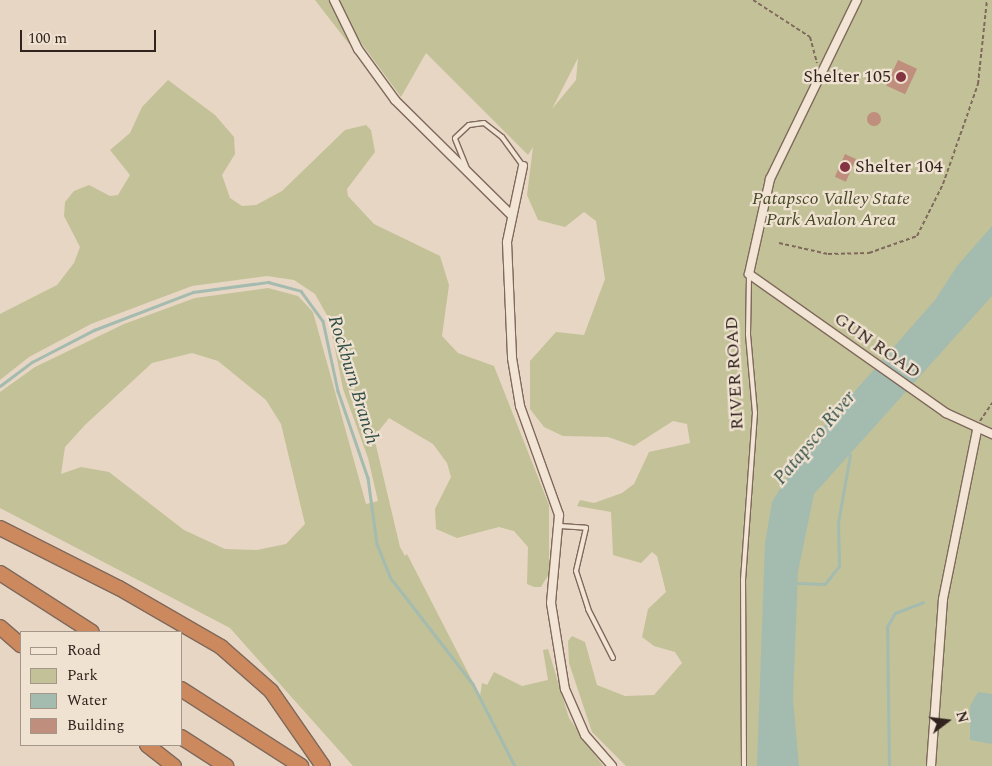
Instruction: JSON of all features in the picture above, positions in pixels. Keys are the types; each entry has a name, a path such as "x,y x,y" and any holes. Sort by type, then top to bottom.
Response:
{"highway":[{"path":"0,528 192,628 271,691 323,766"},
{"path":"0,573 90,631"},
{"path":"0,621 20,633"},
{"path":"0,627 20,644"},
{"path":"182,690 293,764"},
{"path":"182,738 226,766"},
{"path":"148,746 172,764"}],"street":[{"path":"334,0 375,74 469,176 510,214"},
{"name":"RIVER ROAD","path":"749,274 770,179 858,0"},
{"path":"523,166 510,214 508,288 515,384 554,494 560,526 551,603 558,660 575,716 597,752 612,766"},
{"name":"GUN ROAD","path":"749,274 916,392 978,430 992,434"},
{"path":"930,766 943,599 978,430"}],"lane":[{"path":"469,176 455,138 469,126 484,123 502,138 523,166"},
{"name":"RIVER ROAD","path":"744,766 742,580 755,413 747,325 749,274"},
{"path":"560,526 586,528 576,571 588,609 613,658"}],"path":[{"path":"753,0 810,38 817,64 820,60"},
{"path":"779,243 828,254 869,253 917,236 946,176 978,84 987,0"},
{"path":"978,430 982,413 992,403"}],"green space":[{"name":"Patapsco Valley State Park Avalon Area","path":"315,0 992,0 992,766 626,766 592,732 569,663 568,641 572,636 585,642 597,685 625,696 654,695 682,663 675,652 654,646 642,637 648,609 666,592 657,556 652,552 641,563 613,555 611,512 577,506 580,500 594,503 622,493 634,484 649,452 690,443 687,424 673,421 634,446 608,437 563,436 544,427 530,409 530,361 556,332 584,335 605,279 596,221 584,212 565,227 538,220 527,195 533,147 528,155 426,53 401,97 359,40 349,44","holes":["578,58 576,80 552,109"]},
{"path":"168,80 215,115 234,137 235,154 222,175 230,198 242,206 256,205 282,191 345,130 366,125 371,130 375,152 347,189 348,196 374,224 440,256 449,285 442,336 458,353 494,366 549,505 549,574 541,587 534,587 527,584 528,547 514,531 499,527 457,538 436,529 435,509 451,477 447,463 433,444 389,418 374,437 400,547 405,556 407,554 480,696 482,683 487,685 494,672 522,686 548,680 543,650 548,649 569,718 603,766 353,766 230,628 0,508 0,392 35,367 124,324 195,298 268,288 298,296 313,312 366,504 378,501 368,458 343,389 329,319 315,294 294,280 267,276 192,286 91,324 29,357 0,380 0,314 57,285 74,263 80,247 64,216 65,202 74,191 89,185 110,196 118,195 130,175 110,150 130,133 142,107","holes":["192,353 218,361 266,400 281,424 305,524 286,544 257,550 225,549 184,530 109,472 81,467 61,474 65,447 85,425 152,363"]}],"water":[{"name":"Patapsco River","path":"992,226 992,296 814,494 798,572 793,699 799,766 757,766 765,543 772,502 804,449 935,300 957,266"},
{"path":"978,692 992,694 992,744 970,740 970,706"}],"building":[{"name":"Shelter 105","path":"898,60 917,69 905,94 886,85"},
{"path":"874,112 879,114 881,119 879,124 874,126 869,124 867,119 869,114"},
{"name":"Shelter 104","path":"845,154 856,159 846,182 835,177"}],"waterway":[{"name":"Rockburn Branch","path":"0,386 32,362 94,330 193,292 268,282 301,291 323,321 338,391 368,478 377,544 390,577 473,684 515,766"},
{"path":"798,583 825,584 839,566 838,523 850,455"},
{"path":"889,766 887,627 895,613 923,602"}],"place":[{"name":"Shelter 105","path":"901,77"},
{"name":"Shelter 104","path":"845,167"}]}
